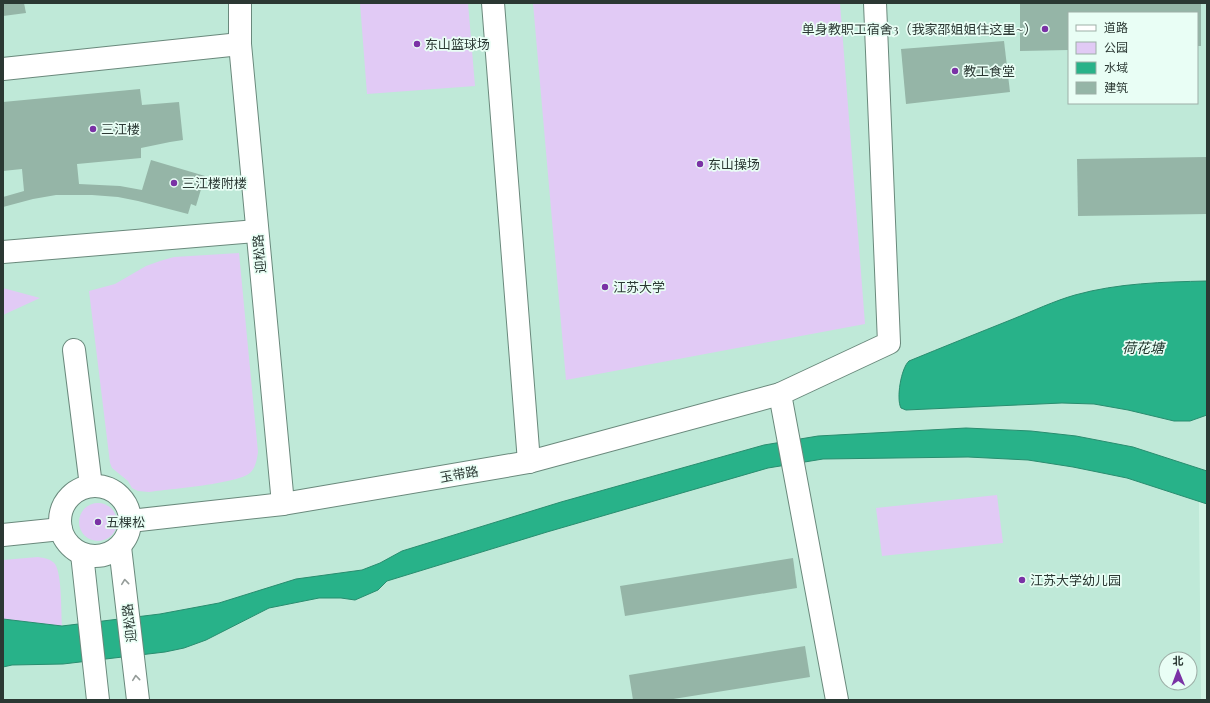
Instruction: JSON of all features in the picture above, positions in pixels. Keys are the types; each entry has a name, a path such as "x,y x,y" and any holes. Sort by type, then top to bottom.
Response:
{"street":[{"name":"迎松路","path":"240,3 240,44 283,504"},
{"path":"492,3 529,462"},
{"name":"玉带路","path":"130,521 283,504 529,462 780,394 889,343 875,3"},
{"path":"3,69 240,44"},
{"path":"3,252 257,231"},
{"path":"74,350 91,486"},
{"path":"780,394 837,700"},
{"path":"91,486 108,488 122,497 130,512 130,521 131,524 127,536 120,547 108,554 95,557 82,554 70,546 62,535 59,521 64,504 75,492 91,486"},
{"path":"3,535 61,529"},
{"name":"迎松路","path":"120,547 138,700"},
{"path":"82,554 98,700"}],"shaded area":[{"name":"江苏大学","path":"3,3 1207,3 1207,471 1199,501 1201,700 3,700"}],"green space":[{"name":"东山篮球场","path":"360,3 468,3 475,86 367,94"},
{"name":"东山操场","path":"533,3 840,3 865,324 566,380"},
{"path":"239,253 258,452 253,470 244,476 219,483 149,492 138,491 132,488 128,481 112,468 110,463 89,291 115,284 146,266 174,257"},
{"path":"3,288 40,298 3,315"},
{"path":"997,495 1003,543 882,556 876,508"},
{"path":"94,503 102,503 112,508 116,515 116,529 112,536 102,541 94,541 84,536 82,533 79,526 79,518 84,508 87,506"},
{"path":"38,557 52,561 57,569 60,584 62,626 3,619 3,560"}],"water":[{"name":"荷花塘","path":"1207,281 1207,415 1190,421 1174,421 1094,404 1062,403 906,410 901,408 899,398 900,384 904,370 909,361 1051,303 1075,295 1124,286"},
{"path":"966,428 1031,431 1076,436 1133,447 1207,471 1207,504 1127,478 1028,460 968,457 823,459 768,468 547,532 387,581 378,590 355,600 341,598 319,598 269,608 206,640 184,648 165,652 63,664 12,665 3,667 3,619 62,626 160,614 219,603 296,579 362,570 380,563 402,551 561,502 764,445 818,436"}],"building":[{"path":"3,3 24,3 26,13 3,16"},
{"name":"单身教职工宿舍3（我家邵姐姐住这里~）","path":"1020,3 1201,3 1201,46 1198,46 1198,12 1068,12 1068,50 1020,51"},
{"name":"教工食堂","path":"1004,41 1010,92 906,104 901,49"},
{"name":"三江楼","path":"140,89 142,105 179,102 183,140 141,148 141,158 77,164 79,184 120,186 142,190 151,160 205,176 196,206 191,204 188,214 118,197 92,195 56,195 3,207 3,197 24,191 22,169 3,171 3,102"},
{"path":"1207,157 1207,214 1078,216 1077,159"},
{"path":"793,558 797,588 625,616 620,586"},
{"path":"805,646 810,677 667,700 633,700 629,675"}],"place":[{"name":"单身教职工宿舍3（我家邵姐姐住这里~）","path":"1045,29"},
{"name":"东山篮球场","path":"417,44"},
{"name":"教工食堂","path":"955,71"},
{"name":"三江楼","path":"93,129"},
{"name":"东山操场","path":"700,164"},
{"name":"三江楼附楼","path":"174,183"},
{"name":"江苏大学","path":"605,287"},
{"name":"五棵松","path":"98,522"},
{"name":"江苏大学幼儿园","path":"1022,580"}]}
